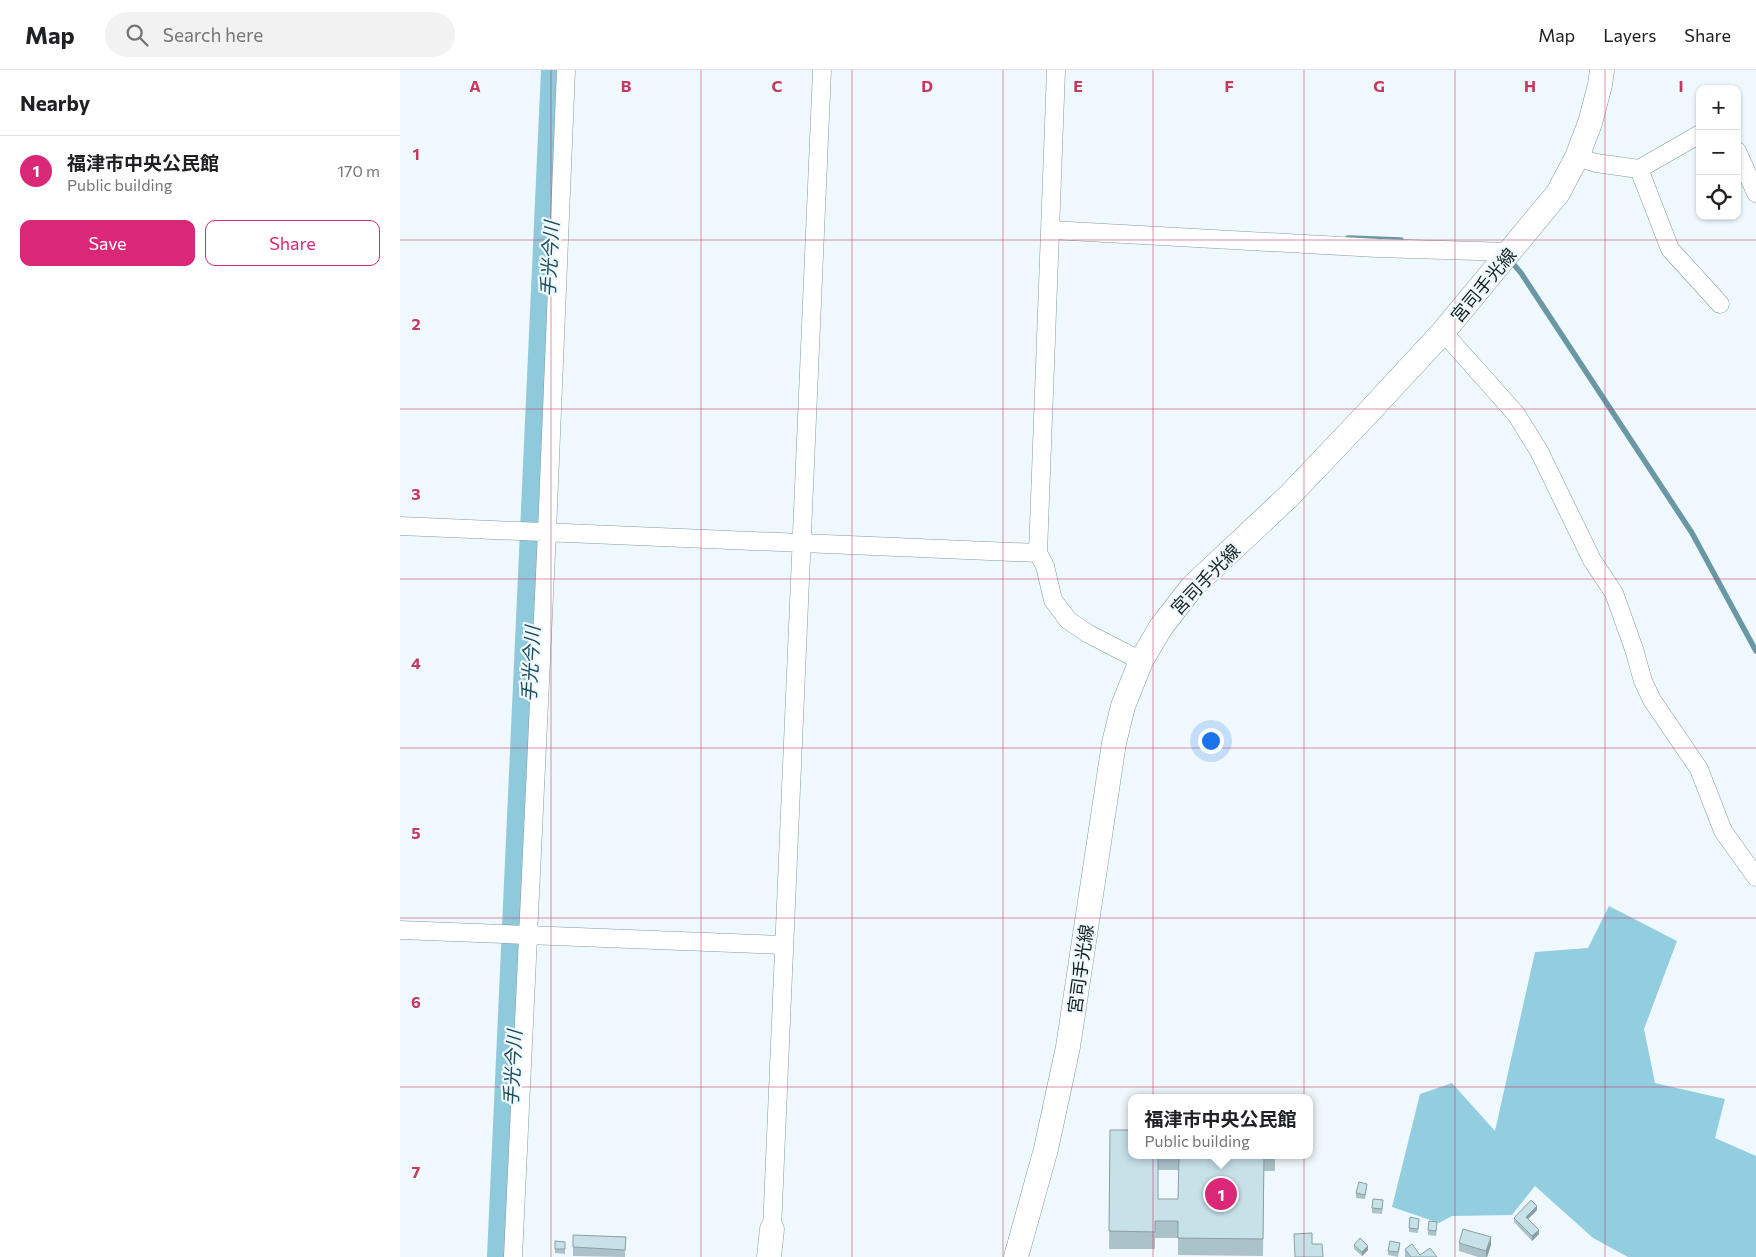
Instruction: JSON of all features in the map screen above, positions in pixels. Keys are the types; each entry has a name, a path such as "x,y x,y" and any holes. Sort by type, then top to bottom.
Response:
{"main road":[{"name":"宮司手光線","path":"1016,1257 1046,1149 1068,1046 1114,743 1123,706 1141,661 1161,627 1192,587 1289,496 1443,332 1558,193 1577,157 1590,123 1602,70"},
{"path":"769,1257 772,1229"}],"street":[{"path":"514,1257 521,935 540,532 566,70"},
{"path":"772,1229 822,70"},
{"path":"1056,70 1038,553 1045,566 1053,600 1068,620 1087,633 1141,661"},
{"path":"1577,157 1596,163 1639,169 1696,136"},
{"path":"1741,159 1754,182"},
{"path":"1639,169 1670,249 1720,304"},
{"path":"1051,230 1377,248 1510,252"},
{"path":"1443,332 1516,414 1539,451 1592,560 1614,593 1634,648 1643,681 1652,700 1699,769 1723,831 1756,877"},
{"path":"400,526 1038,553"},
{"path":"400,930 784,945"}],"shaded area":[{"path":"1609,906 1677,941 1644,1029 1655,1083 1725,1099 1715,1138 1756,1156 1756,1257 1628,1257 1593,1238 1535,1186 1512,1215 1452,1216 1439,1223 1392,1207 1420,1094 1452,1083 1495,1131 1535,952 1588,948"}],"building":[{"path":"1110,1130 1128,1130 1128,1159 1158,1159 1158,1199 1178,1199 1179,1159 1264,1159 1263,1239 1178,1238 1178,1221 1155,1221 1155,1232 1109,1231"},
{"path":"1359,1182 1367,1184 1365,1195 1356,1193"},
{"path":"1373,1199 1383,1200 1382,1209 1372,1208"},
{"path":"1531,1200 1537,1206 1526,1217 1539,1230 1532,1236 1514,1218"},
{"path":"1410,1217 1419,1219 1418,1229 1409,1228"},
{"path":"1429,1221 1437,1222 1436,1231 1428,1230"},
{"path":"1463,1229 1491,1237 1486,1251 1459,1243"},
{"path":"1312,1233 1312,1244 1322,1244 1323,1257 1295,1257 1294,1234"},
{"path":"573,1235 626,1237 625,1250 573,1247"},
{"path":"1360,1238 1368,1246 1362,1252 1354,1245"},
{"path":"555,1241 565,1242 565,1249 555,1249"},
{"path":"1390,1241 1400,1243 1398,1252 1388,1251"},
{"path":"1412,1244 1420,1255 1430,1248 1437,1257 1411,1257 1405,1249"}],"waterway":[{"name":"手光今川","path":"503,1257 557,70"},
{"path":"1348,238 1401,240"},
{"path":"1510,260 1521,273 1692,533 1756,651"}],"place":[{"name":"福津市中央公民館","path":"1221,1194"}]}
